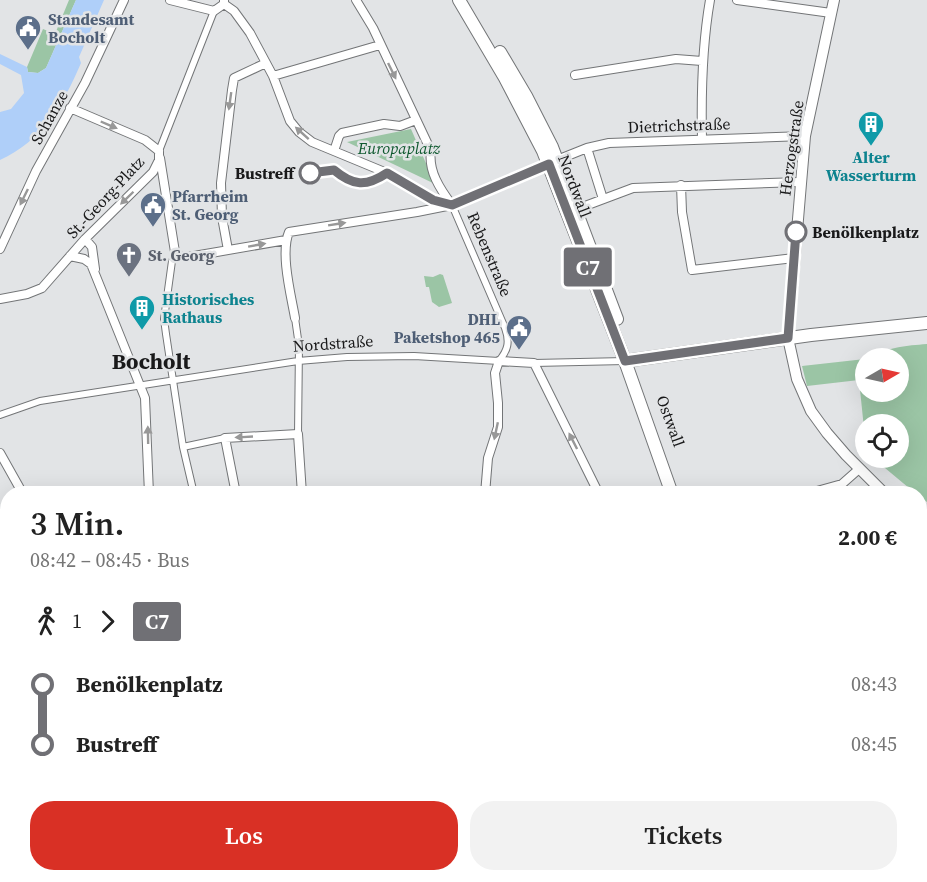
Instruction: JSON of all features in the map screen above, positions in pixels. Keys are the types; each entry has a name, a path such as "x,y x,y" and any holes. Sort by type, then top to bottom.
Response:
{"main road":[{"name":"Nordwall","path":"459,0 553,162 577,209 628,361"},
{"name":"Nordwall","path":"468,0 531,105 628,361"},
{"path":"628,361 788,338 927,323"},
{"name":"Ostwall","path":"628,361 669,486"},
{"name":"Ostwall","path":"628,361 678,486"}],"street":[{"name":"Schanze","path":"0,249 36,171 96,61 124,0"},
{"path":"170,0 214,11"},
{"name":"Rebenstraße","path":"356,0 373,28 431,151 429,163 438,185 452,205 506,328 508,345 499,361"},
{"path":"702,139 702,61 710,0"},
{"path":"736,0 831,13"},
{"name":"Herzogstraße","path":"834,0 805,136 788,338 797,379 811,411 827,434 877,486"},
{"path":"70,108 145,140 159,151 214,11 224,2 243,23 273,76 290,121 300,132 312,142 387,173 433,200 452,205"},
{"path":"273,76 380,45"},
{"path":"575,75 676,59 702,61"},
{"path":"228,250 220,189 222,157 234,78 266,63"},
{"path":"334,151 342,133 384,124 400,126 416,120"},
{"name":"Dietrichstraße","path":"188,257 452,205 587,148 630,141 805,136"},
{"path":"587,148 603,199"},
{"name":"St.-Georg-Platz","path":"0,299 37,291 85,239 153,172 159,160 159,151"},
{"name":"St.-Georg-Platz","path":"159,151 175,252 178,256 188,257"},
{"path":"577,209 633,188 800,182"},
{"path":"681,185 682,212 692,270 794,258"},
{"path":"287,236 289,284 299,346 297,424 301,486"},
{"path":"85,239 92,246 96,276"},
{"path":"70,256 84,259 91,264 141,387 147,408 149,486"},
{"path":"172,261 164,320 171,382 192,486"},
{"name":"Nordstraße","path":"0,415 40,401 298,361 373,356 499,361"},
{"path":"486,486 488,458 498,427 495,373 499,361 534,363 628,361"},
{"path":"534,363 595,486"},
{"path":"183,447 225,438 298,434"},
{"path":"225,438 235,486"},
{"path":"0,453 19,486"},
{"path":"835,486 842,484 859,469"}],"green space":[{"path":"69,0 76,0 46,68 38,73 28,72 27,67 43,29 55,34"},
{"name":"Europaplatz","path":"411,129 435,184 347,142"},
{"path":"443,275 452,303 439,307 432,302 424,276 433,277"},
{"path":"927,344 927,486 907,486 885,468 909,468 909,414 863,414 861,402 909,402 909,348 896,348"},
{"path":"855,360 855,380 807,386 802,366"}],"water":[{"path":"76,0 104,0 79,57 81,63 67,93 50,120 28,143 0,160 0,112 11,109 24,93 21,75 0,64 0,54 27,67 28,72 38,73 46,68"}],"bus line":[{"name":"C7","path":"310,173 334,170 348,182 364,183 374,182 387,173 433,200 452,205 549,164 625,361 788,338 796,232"}],"place":[{"name":"Standesamt Bocholt","path":"28,51"},
{"name":"Alter Wasserturm","path":"871,147"},
{"name":"Bustreff","path":"310,173"},
{"name":"Pfarrheim St. Georg","path":"153,228"},
{"name":"Benölkenplatz","path":"796,232"},
{"name":"St. Georg","path":"129,278"},
{"name":"Historisches Rathaus","path":"142,331"},
{"name":"DHL Paketshop 465","path":"519,351"}],"district":[{"name":"Bocholt","path":"151,361"}]}
